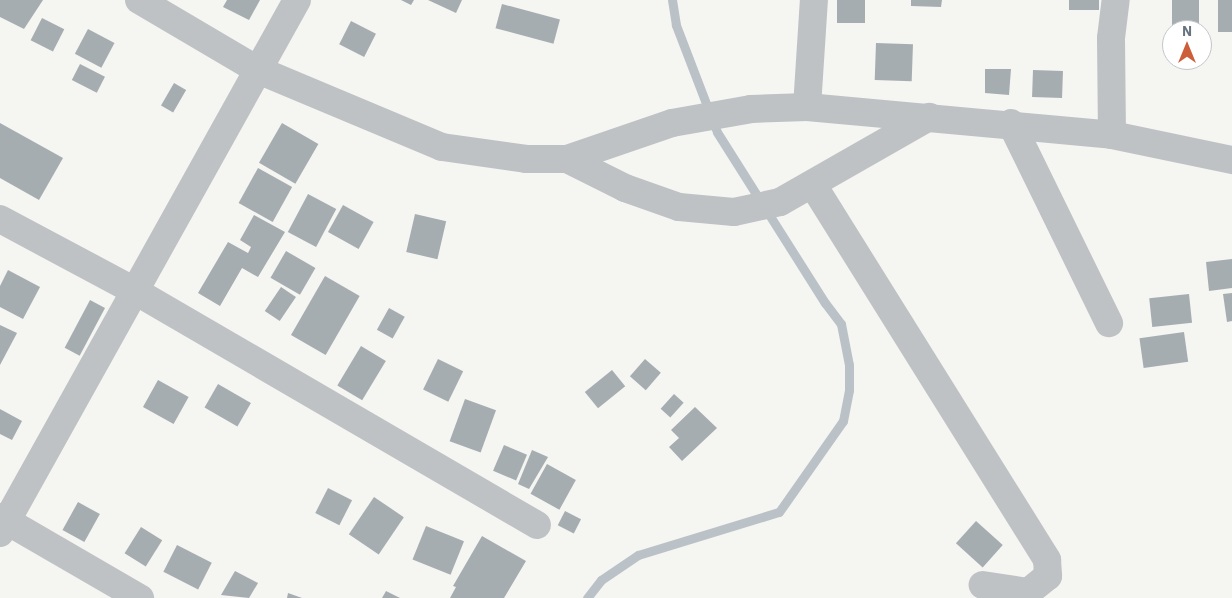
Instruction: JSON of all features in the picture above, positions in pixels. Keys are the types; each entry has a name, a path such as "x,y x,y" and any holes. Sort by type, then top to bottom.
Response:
{"street":[{"path":"139,0 258,70 442,147 526,159 567,160 672,123 751,109 807,107 1011,123 1112,135 1232,160"},
{"path":"140,598 2,523 297,0"},
{"path":"807,107 814,0"},
{"path":"1112,135 1111,38 1116,0"},
{"path":"567,160 625,188 679,207 734,212 780,202 813,185 929,116"},
{"path":"1011,123 1110,323"},
{"path":"813,185 1047,560 1048,576 1028,592 983,585"},
{"path":"0,219 134,290 537,525"}],"building":[{"path":"0,0 43,0 24,29 0,17"},
{"path":"227,0 260,0 249,20 223,7"},
{"path":"401,0 414,0 411,5"},
{"path":"428,0 462,0 456,13"},
{"path":"837,0 865,0 865,23 837,23"},
{"path":"911,0 942,0 941,7 911,6"},
{"path":"1069,0 1099,0 1099,10 1069,10"},
{"path":"1172,0 1199,0 1199,20 1172,20"},
{"path":"1218,0 1232,0 1232,32 1218,32"},
{"path":"502,4 560,20 553,44 496,28"},
{"path":"42,18 64,29 53,52 31,40"},
{"path":"351,21 376,34 364,57 339,44"},
{"path":"88,29 114,43 101,68 75,54"},
{"path":"876,43 913,44 912,81 875,80"},
{"path":"80,64 105,77 97,93 72,80"},
{"path":"985,69 1011,69 1009,95 985,93"},
{"path":"1033,70 1063,71 1062,98 1032,97"},
{"path":"174,83 186,90 173,113 161,106"},
{"path":"0,123 63,158 39,200 0,178"},
{"path":"282,123 318,144 295,184 259,163"},
{"path":"258,168 292,187 273,222 239,203"},
{"path":"308,194 336,209 316,247 288,232"},
{"path":"343,205 374,222 359,249 328,232"},
{"path":"415,214 446,221 437,259 406,252"},
{"path":"254,215 285,232 258,277 242,268 220,306 198,293 228,242 248,253 251,247 240,240"},
{"path":"286,251 315,268 300,295 270,278"},
{"path":"1232,259 1232,288 1209,291 1206,262"},
{"path":"8,270 40,287 23,319 0,307 0,286"},
{"path":"325,276 360,296 326,355 291,335"},
{"path":"281,287 296,297 280,321 265,311"},
{"path":"1232,293 1232,321 1227,322 1223,294"},
{"path":"1189,294 1192,323 1152,327 1149,298"},
{"path":"90,300 105,308 80,356 65,348"},
{"path":"389,308 405,317 393,339 377,330"},
{"path":"0,325 17,333 0,365"},
{"path":"1184,332 1188,362 1144,368 1139,338"},
{"path":"361,346 386,361 362,400 337,385"},
{"path":"438,359 463,371 448,402 423,390"},
{"path":"645,359 661,373 646,390 630,376"},
{"path":"612,370 625,386 598,408 585,392"},
{"path":"158,380 189,397 174,424 143,407"},
{"path":"218,384 251,403 237,426 204,407"},
{"path":"674,394 684,403 670,418 661,409"},
{"path":"465,399 496,410 481,453 450,441"},
{"path":"695,407 717,428 682,461 669,447 679,438 671,430"},
{"path":"0,409 22,421 12,440 0,434"},
{"path":"504,445 527,455 516,481 493,471"},
{"path":"532,450 548,457 529,489 518,484"},
{"path":"547,464 576,480 559,510 531,494"},
{"path":"328,488 352,500 339,525 315,513"},
{"path":"374,497 404,517 379,554 349,534"},
{"path":"78,502 100,514 84,542 62,530"},
{"path":"565,511 581,519 574,533 558,525"},
{"path":"976,521 1003,545 983,567 956,543"},
{"path":"426,526 464,541 451,575 413,559"},
{"path":"141,527 162,540 146,567 125,553"},
{"path":"482,536 526,561 504,598 450,598 456,587 453,586"},
{"path":"177,545 212,563 198,589 163,572"},
{"path":"235,571 258,583 249,598 221,595"},
{"path":"386,591 400,598 382,598"},
{"path":"288,593 302,598 287,598"}],"waterway":[{"path":"587,598 601,580 638,555 779,512 843,421 849,390 849,365 841,324 825,303 717,132 676,25 672,0"}]}
